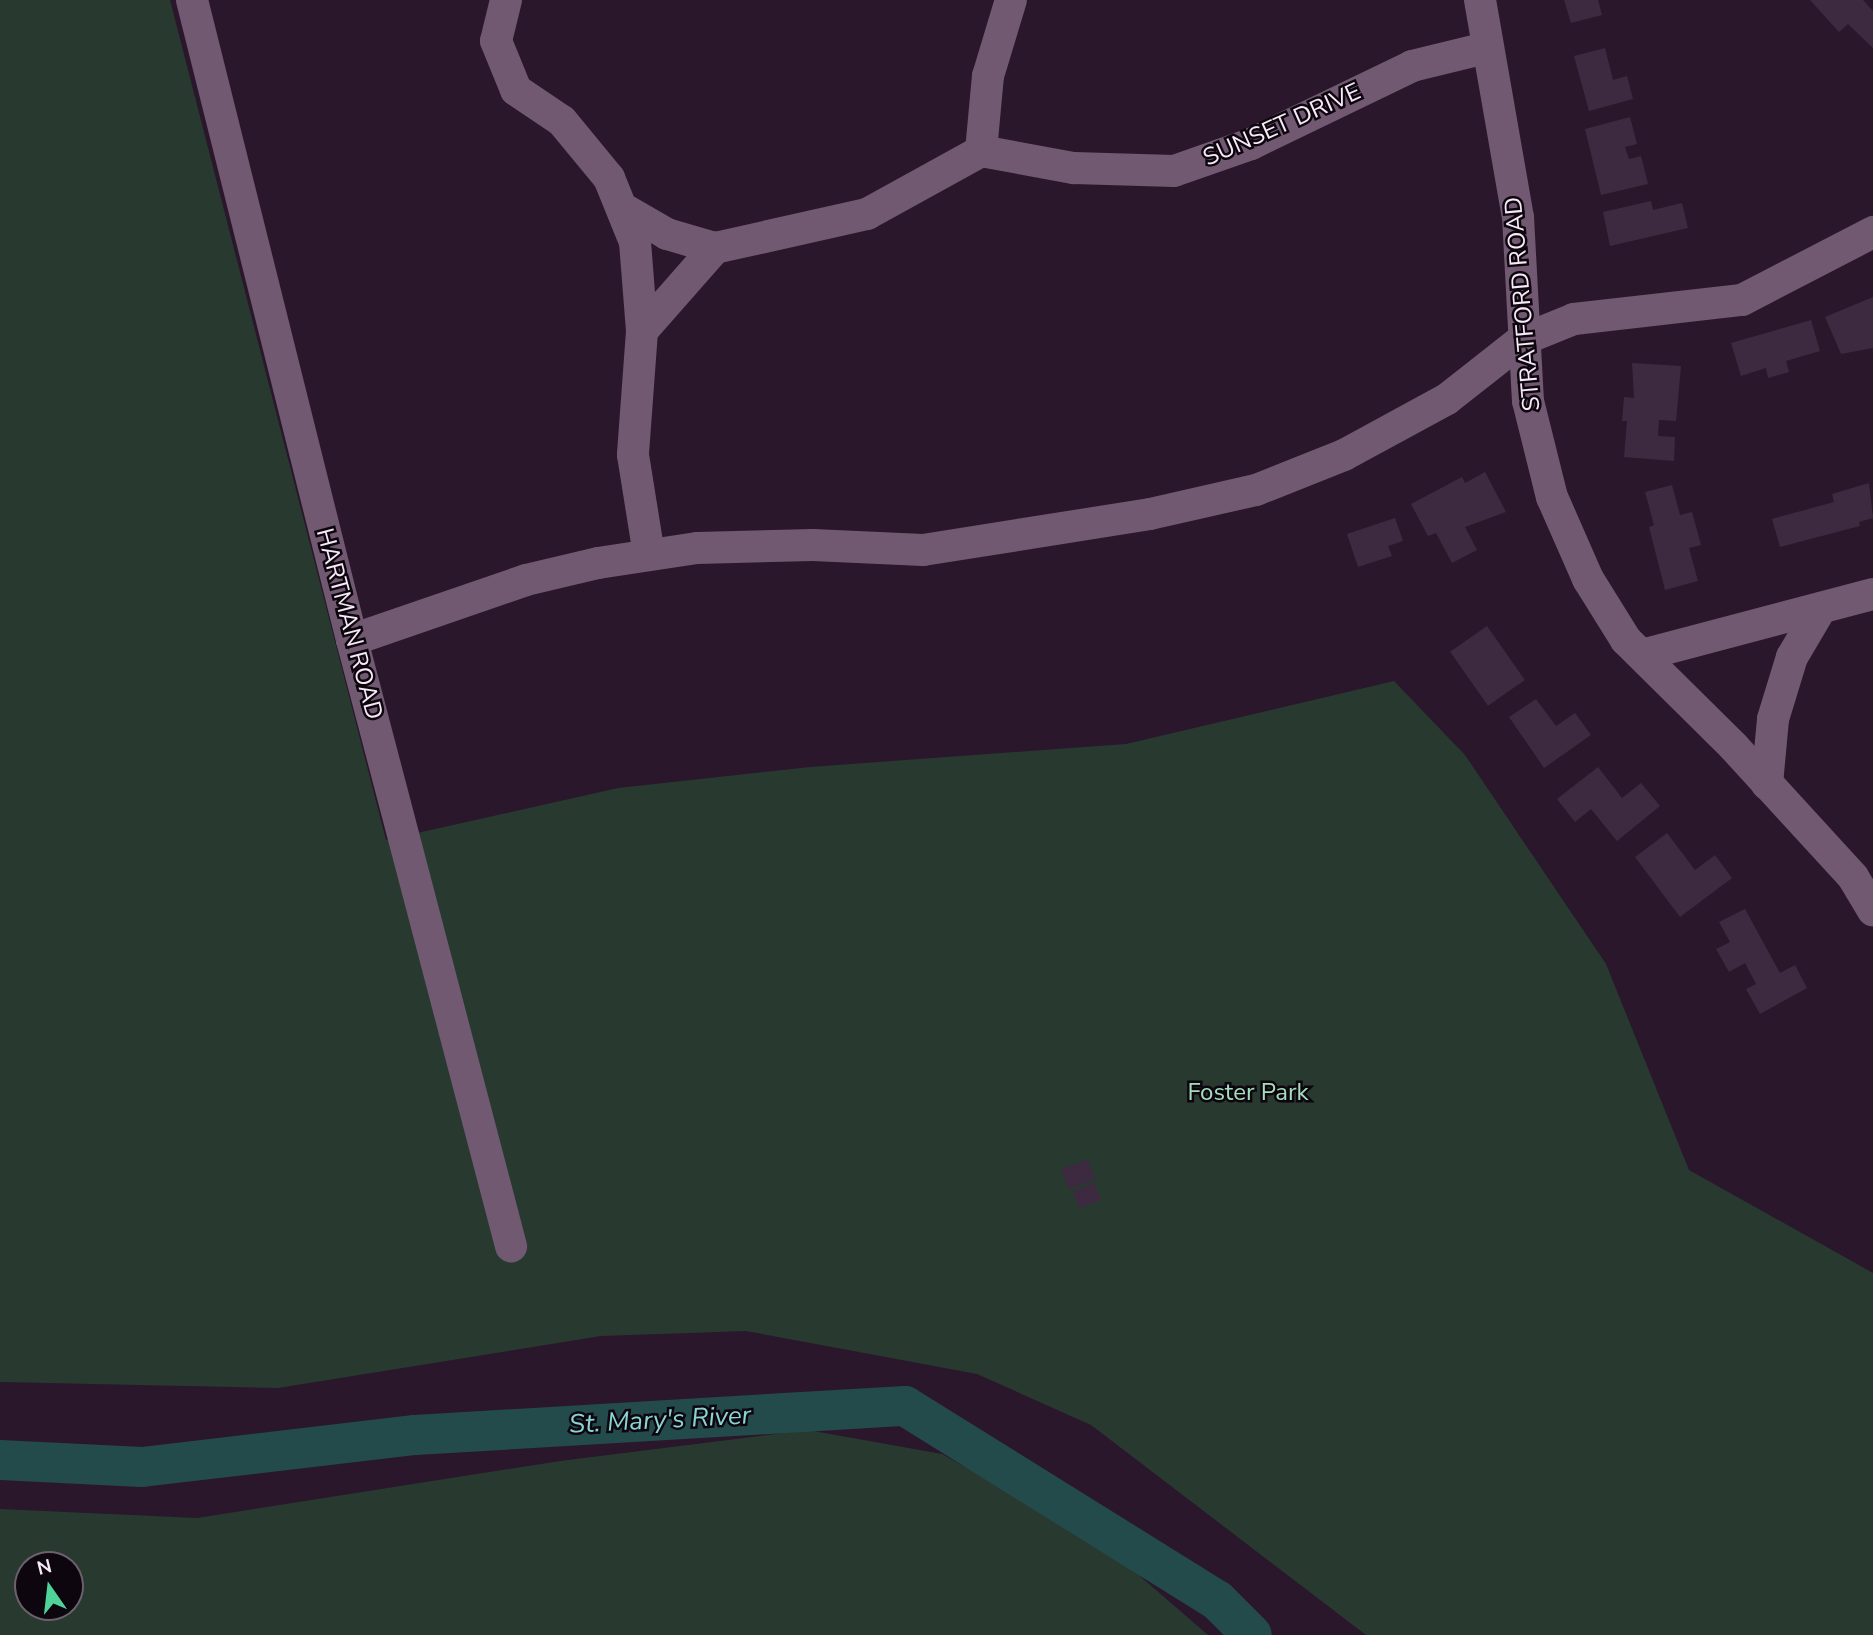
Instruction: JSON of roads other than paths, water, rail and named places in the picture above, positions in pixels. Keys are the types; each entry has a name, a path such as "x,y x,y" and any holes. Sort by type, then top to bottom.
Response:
{"street":[{"name":"HARTMAN ROAD","path":"192,0 352,640 512,1246"},
{"path":"506,0 496,41 516,90 562,121 609,178 635,242 642,331 633,456 649,555"},
{"path":"622,208 667,234 715,248 867,214 981,151 988,76 1011,0"},
{"name":"STRATFORD ROAD","path":"1480,0 1486,48 1518,217 1522,340 1528,401 1552,497 1588,579 1626,640 1767,784 1853,877 1873,910"},
{"name":"SUNSET DRIVE","path":"981,151 1074,168 1174,171 1251,144 1412,66 1486,48"},
{"path":"352,640 526,580 649,555 696,548 813,545 923,550 1150,514 1256,490 1344,455 1447,399 1522,340 1574,319 1742,300 1873,232"},
{"path":"642,331 715,248"},
{"path":"1642,655 1873,594"},
{"path":"1767,784 1773,719 1792,657 1821,607"}],"waterway":[{"name":"St. Mary's River","path":"0,1460 142,1467 415,1435 905,1406 1217,1600 1252,1635"}],"park label":[{"name":"Foster Park","path":"1248,1093"}]}
